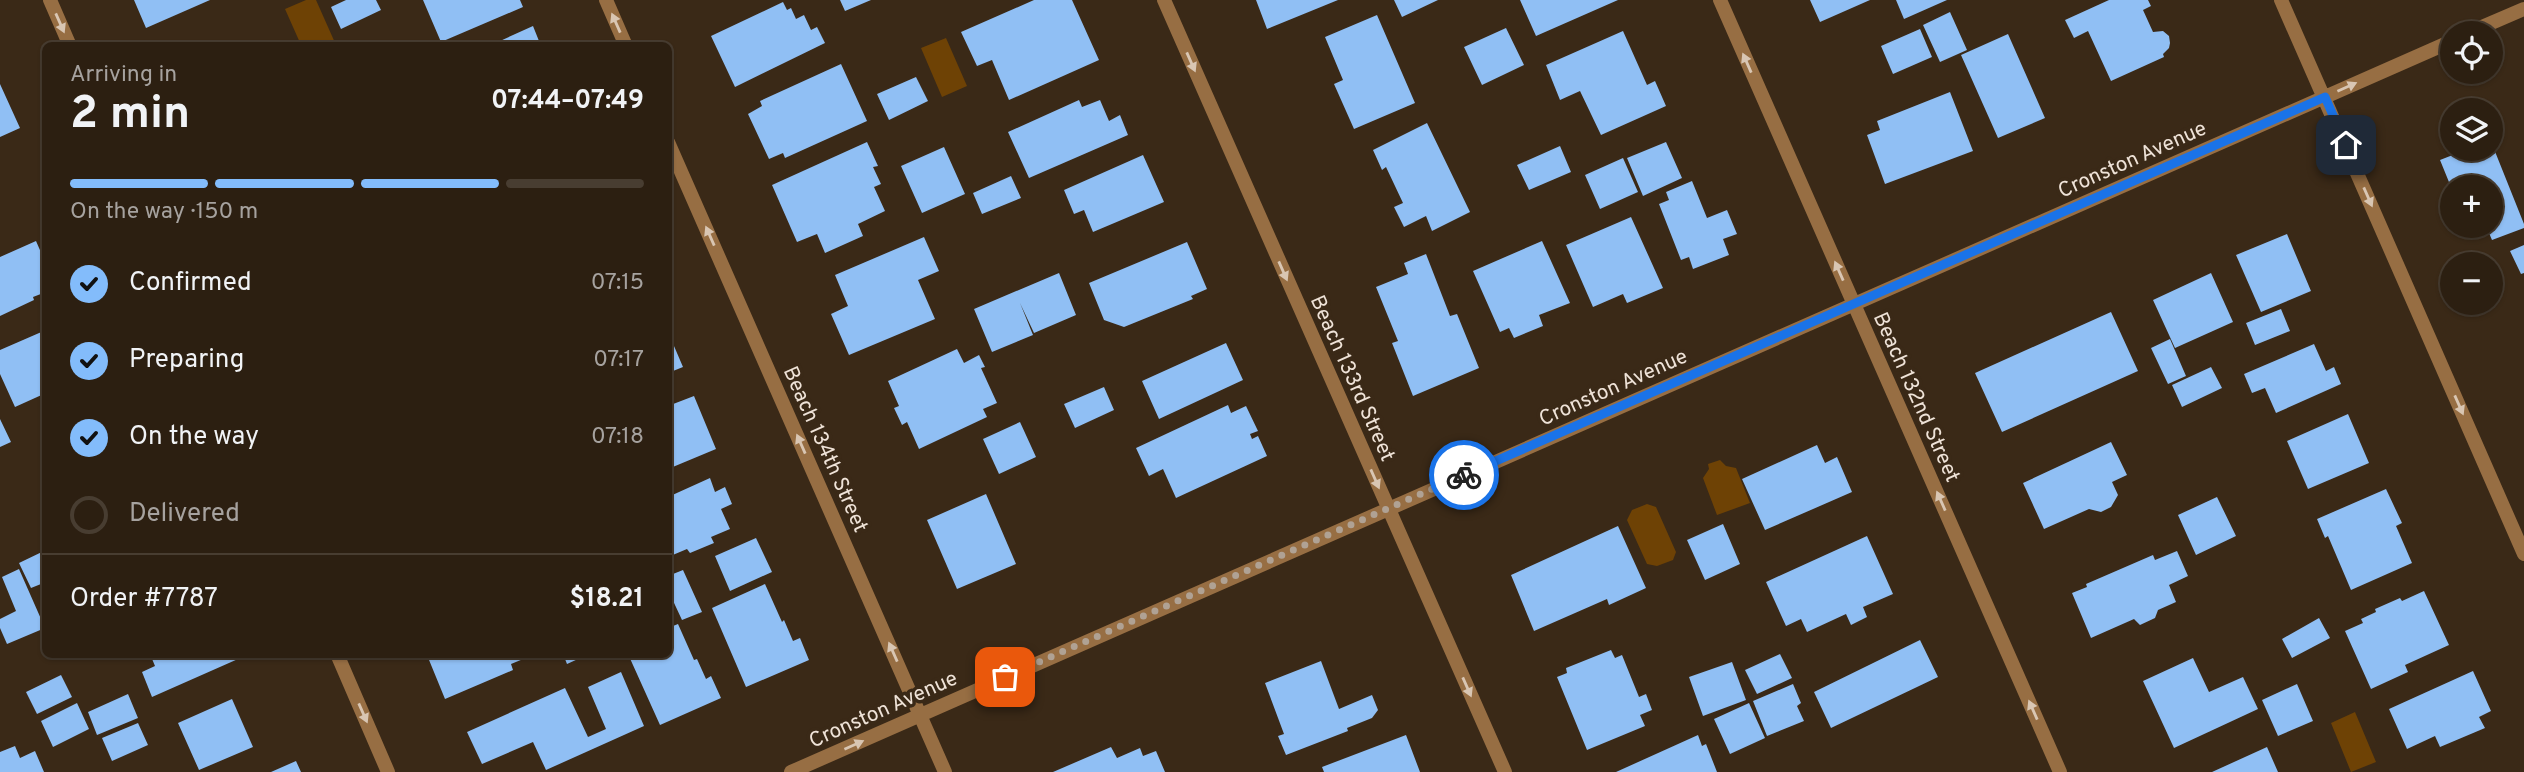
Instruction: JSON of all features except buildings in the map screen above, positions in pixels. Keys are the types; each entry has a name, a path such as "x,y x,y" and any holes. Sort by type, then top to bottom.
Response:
{"street":[{"path":"50,0 68,42"},
{"path":"606,0 624,42"},
{"name":"Beach 133rd Street","path":"1164,0 1505,772"},
{"name":"Beach 132nd Street","path":"1720,0 2060,772"},
{"path":"2281,0 2524,554"},
{"path":"2496,21 2524,9"},
{"name":"Cronston Avenue","path":"791,772 2440,46"},
{"name":"Beach 134th Street","path":"672,151 945,772"},
{"path":"339,658 388,772"}],"shaded area":[{"path":"306,0 316,0 335,42 300,42 285,9"},
{"path":"946,38 967,86 942,97 921,48"},
{"path":"1720,460 1726,466 1736,468 1750,503 1717,515 1703,478 1709,469 1708,464"},
{"path":"1647,504 1656,507 1676,552 1673,560 1657,566 1647,564 1627,520 1632,510"},
{"path":"2355,712 2376,762 2351,772 2331,723"}],"way so far":[{"path":"1005,677 1464,475"}],"route":[{"path":"1464,475 2325,97 2346,145"}]}
